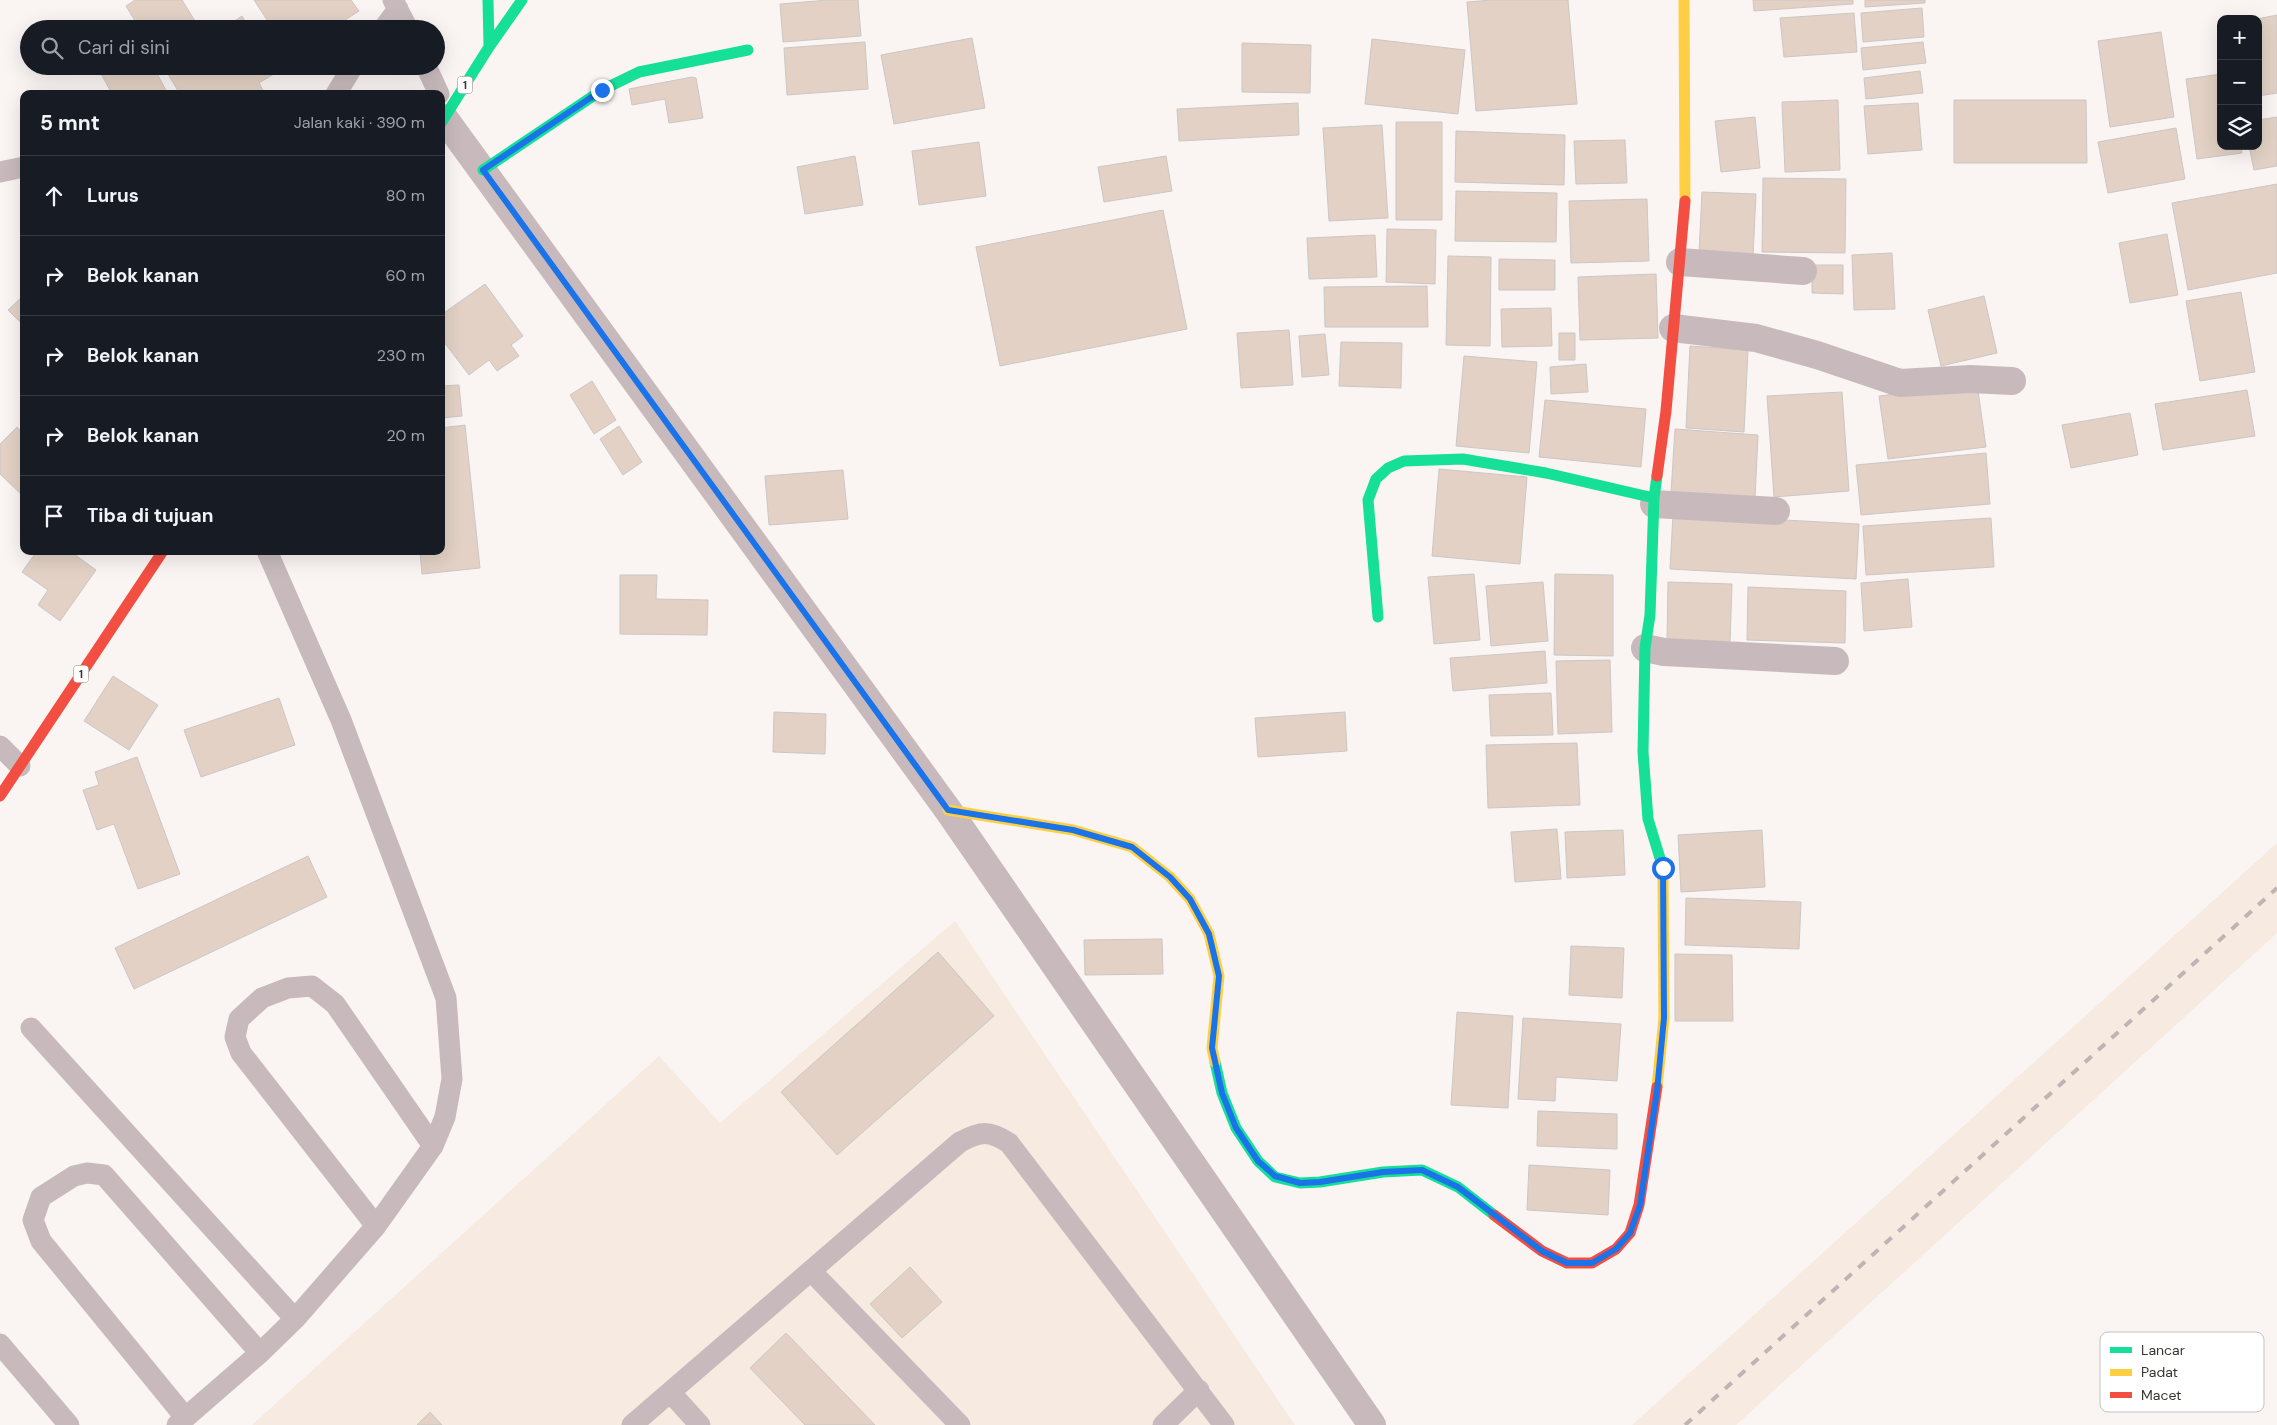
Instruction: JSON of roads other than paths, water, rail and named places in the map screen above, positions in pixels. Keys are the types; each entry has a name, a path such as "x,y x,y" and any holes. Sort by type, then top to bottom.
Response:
{"main road":[{"path":"488,0 489,47"},
{"name":"1","path":"445,106 522,0"},
{"path":"948,810 1073,830 1132,847 1170,877 1190,899 1209,934 1219,976 1212,1048 1222,1093 1236,1128 1258,1161 1275,1176 1300,1183 1320,1182 1383,1172 1422,1170 1458,1187 1542,1251 1567,1263 1592,1263 1616,1249 1630,1233 1640,1205 1657,1091 1664,1018 1663,868 1648,818 1643,752 1645,648 1650,615 1654,501 1666,412 1685,202 1684,0"},
{"path":"483,170 602,90 639,72 748,50"},
{"path":"1378,617 1368,500 1376,478 1388,468 1404,461 1463,459 1546,472 1654,501"},
{"name":"1","path":"0,796 160,555"}],"street":[{"path":"445,112 483,170 948,810 1372,1425"},
{"path":"1680,262 1803,271"},
{"path":"1673,328 1771,342 1900,383 1970,379 2012,382"},
{"path":"1654,501 1776,511"},
{"path":"1645,648 1664,652 1835,660"}],"lane":[{"path":"387,20 396,4"},
{"path":"396,4 404,20"},
{"path":"338,90 348,75"},
{"path":"430,75 435,90"},
{"path":"0,172 20,168"},
{"path":"260,1353 104,1176 87,1173 74,1176 41,1197 33,1220 41,1241 181,1421 260,1353 295,1319 376,1226 434,1146 445,1117 452,1079 446,998 341,720 269,555"},
{"path":"0,746 20,766"},
{"path":"376,1226 241,1054 235,1037 239,1019 262,998 288,988 312,986 335,1004 434,1146"},
{"path":"31,1028 295,1319"},
{"path":"632,1425 960,1142 975,1134 995,1134 1009,1144 1224,1425"},
{"path":"811,1271 960,1425"},
{"path":"0,1344 69,1425"},
{"path":"1163,1425 1199,1390"},
{"path":"670,1392 700,1425"}],"railway":[{"path":"1685,1425 2277,888"}]}
